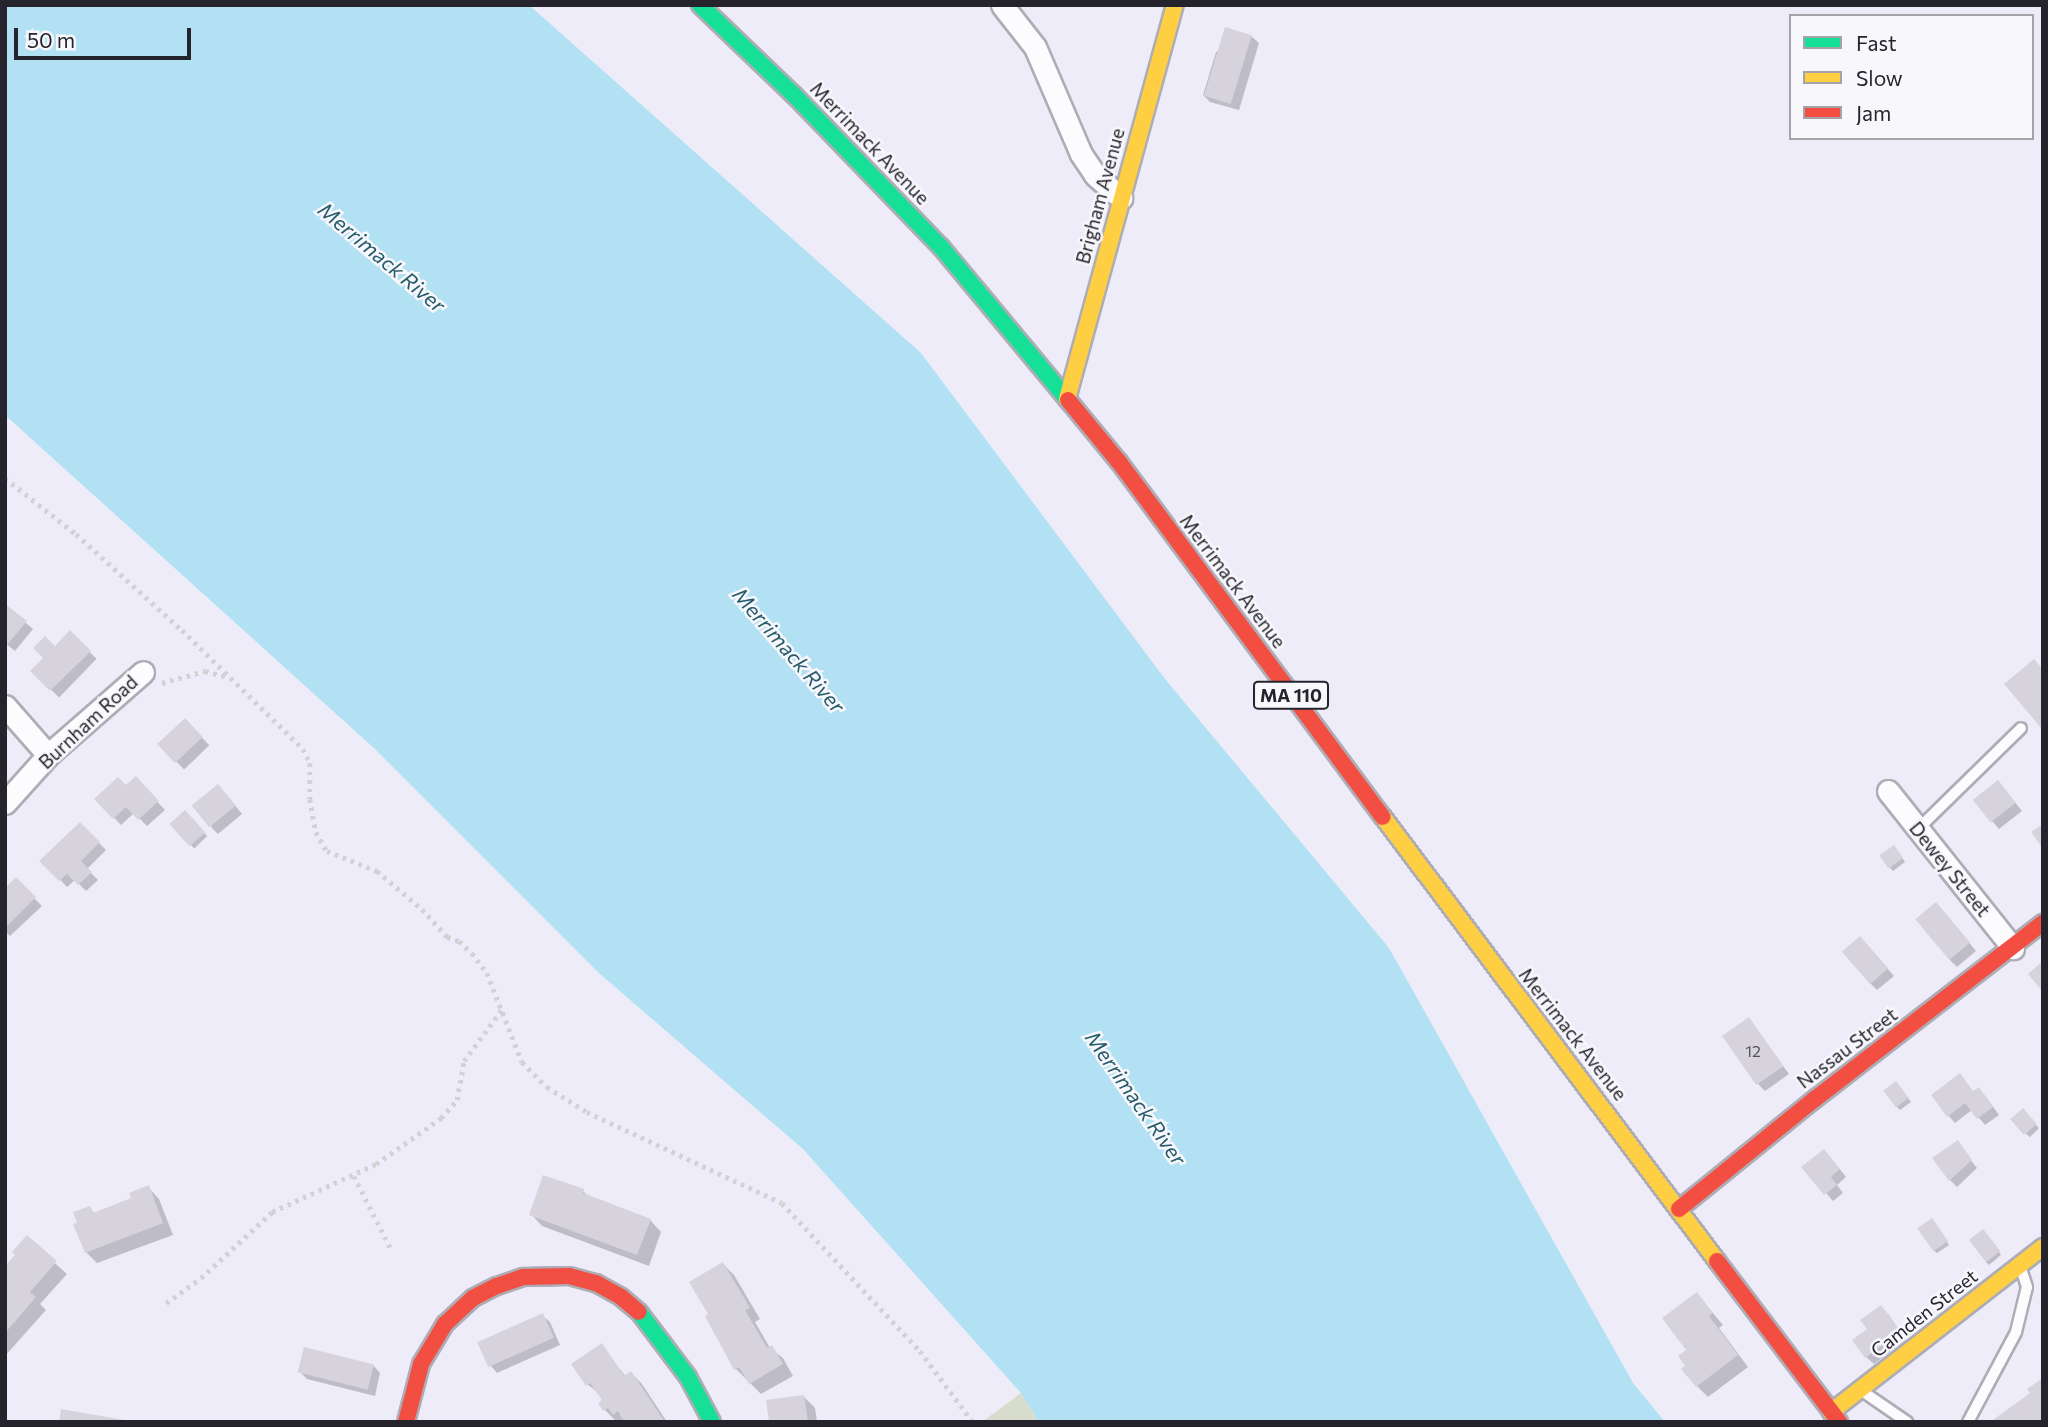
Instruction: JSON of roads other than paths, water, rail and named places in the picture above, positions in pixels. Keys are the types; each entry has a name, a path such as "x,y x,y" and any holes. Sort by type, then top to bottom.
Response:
{"main road":[{"name":"Merrimack Avenue","path":"700,5 804,105 941,247 1119,462 1452,911 1835,1417"},
{"name":"Brigham Avenue","path":"1068,399 1175,5"},
{"name":"Nassau Street","path":"1679,1209 1815,1098 2043,923"},
{"name":"Camden Street","path":"1835,1417 1860,1389 2043,1247"},
{"path":"406,1422 421,1364 444,1324 473,1298 497,1286 523,1277 546,1275 569,1276 596,1283 621,1297 643,1316 688,1377 712,1422"}],"street":[{"path":"1002,5 1035,47 1081,154 1095,175 1121,198"},
{"name":"Burnham Road","path":"5,803 48,755 143,672"},
{"path":"5,706 48,755"},
{"name":"Dewey Street","path":"1888,791 2013,948"}],"lane":[{"path":"1918,829 2021,728"},
{"path":"1968,1422 2016,1332 2027,1287 2025,1272 2019,1265"},
{"path":"1860,1389 1907,1422"}],"water":[{"name":"Merrimack River","path":"5,5 529,5 921,353 1165,679 1389,948 1633,1383 1665,1422 1039,1422 1021,1393 803,1149 600,974 375,749 5,415"}]}
